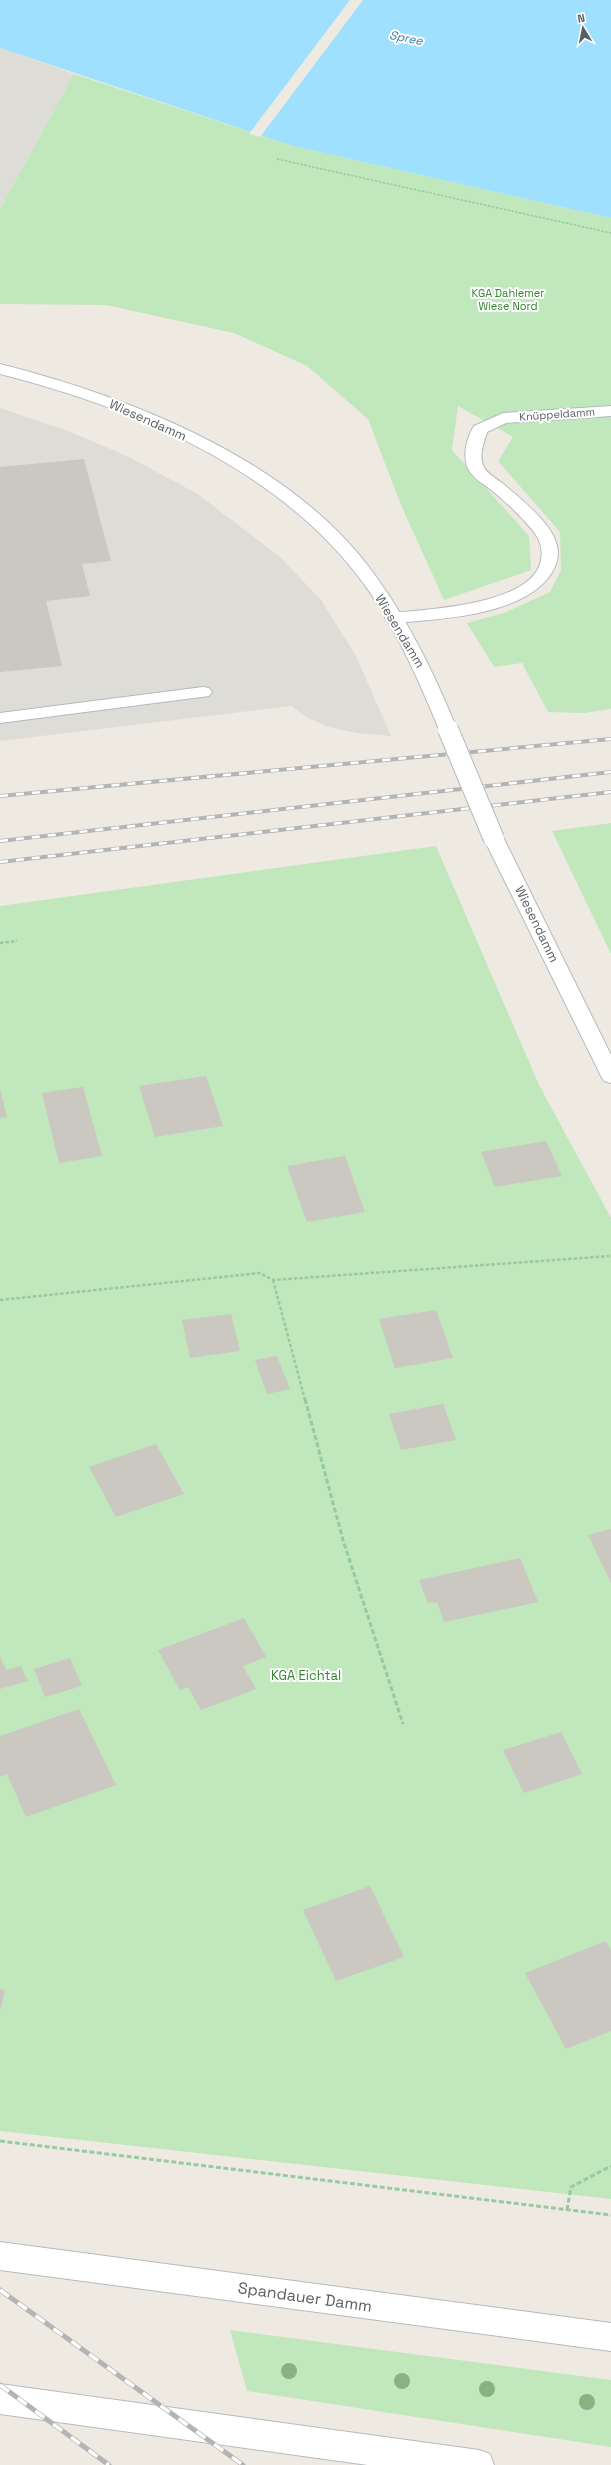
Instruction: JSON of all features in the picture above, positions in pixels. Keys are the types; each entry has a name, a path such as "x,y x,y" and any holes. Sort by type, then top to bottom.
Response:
{"street":[{"name":"Wiesendamm","path":"0,369 100,399 160,424 217,453 262,480 300,508 337,540 368,579 394,618 423,668 494,839 611,1076"},
{"name":"Knüppeldamm","path":"394,618 467,610 494,603 524,591 545,573 552,556 546,537 521,508 477,470 472,455 480,429 503,418 611,411"},
{"path":"0,718 203,692"},
{"name":"Spandauer Damm","path":"0,2256 611,2337"},
{"path":"0,2399 479,2465"}],"path":[{"path":"277,159 611,233"},
{"path":"0,943 17,941"},
{"path":"0,1300 260,1273 273,1280 611,1256"},
{"path":"273,1280 343,1540 403,1724"},
{"path":"0,2141 611,2215"},
{"path":"567,2210 571,2187 611,2166"}],"shaded area":[{"path":"0,48 74,74 0,209"},
{"path":"0,408 68,431 127,456 196,493 279,556 321,600 356,656 391,736 357,733 329,727 308,718 291,706 0,741"}],"green space":[{"name":"KGA Dahlemer Wiese Nord","path":"74,74 293,146 611,218 611,709 584,713 548,712 522,663 494,667 467,623 504,613 550,592 561,570 560,532 498,461 513,437 458,406 452,450 529,536 531,570 444,600 401,505 368,419 307,366 234,333 106,305 0,304 0,209"},
{"path":"611,823 611,954 552,831"},
{"name":"KGA Eichtal","path":"436,846 539,1085 611,1218 611,2199 0,2131 0,906"},
{"path":"230,2330 611,2380 611,2447 247,2391"}],"water":[{"name":"Spree","path":"0,0 611,0 611,218 293,146 0,48"}],"pier":[{"path":"350,0 363,0 260,137 249,134"}],"building":[{"path":"84,459 111,561 82,564 90,596 46,601 62,666 0,672 0,467"},
{"path":"206,1076 223,1126 155,1137 139,1086"},
{"path":"83,1087 102,1156 59,1163 42,1093"},
{"path":"0,1089 7,1117 0,1118"},
{"path":"546,1141 562,1176 495,1187 481,1152"},
{"path":"345,1156 365,1212 307,1222 287,1166"},
{"path":"436,1310 453,1358 395,1368 379,1319"},
{"path":"231,1314 240,1351 190,1358 182,1320"},
{"path":"277,1356 290,1389 267,1394 255,1360"},
{"path":"443,1404 456,1440 401,1450 389,1414"},
{"path":"156,1444 184,1494 116,1517 89,1467"},
{"path":"611,1529 611,1583 588,1535"},
{"path":"520,1558 538,1602 444,1622 437,1602 428,1603 419,1580"},
{"path":"244,1618 266,1657 243,1666 256,1689 201,1710 188,1687 180,1690 158,1650"},
{"path":"0,1656 6,1670 21,1666 28,1681 0,1689"},
{"path":"70,1658 82,1686 45,1697 34,1669"},
{"path":"79,1709 116,1785 26,1817 7,1774 0,1777 0,1736"},
{"path":"561,1732 582,1774 524,1793 503,1750"},
{"path":"370,1886 404,1957 336,1981 303,1910"},
{"path":"606,1941 611,1950 611,2031 566,2049 525,1973"},
{"path":"0,1989 5,1990 1,2009 0,2009"}],"railway":[{"path":"0,796 611,739"},
{"path":"0,841 611,772"},
{"path":"0,862 611,792"},
{"path":"0,2290 243,2465"},
{"path":"0,2385 109,2465"}]}
